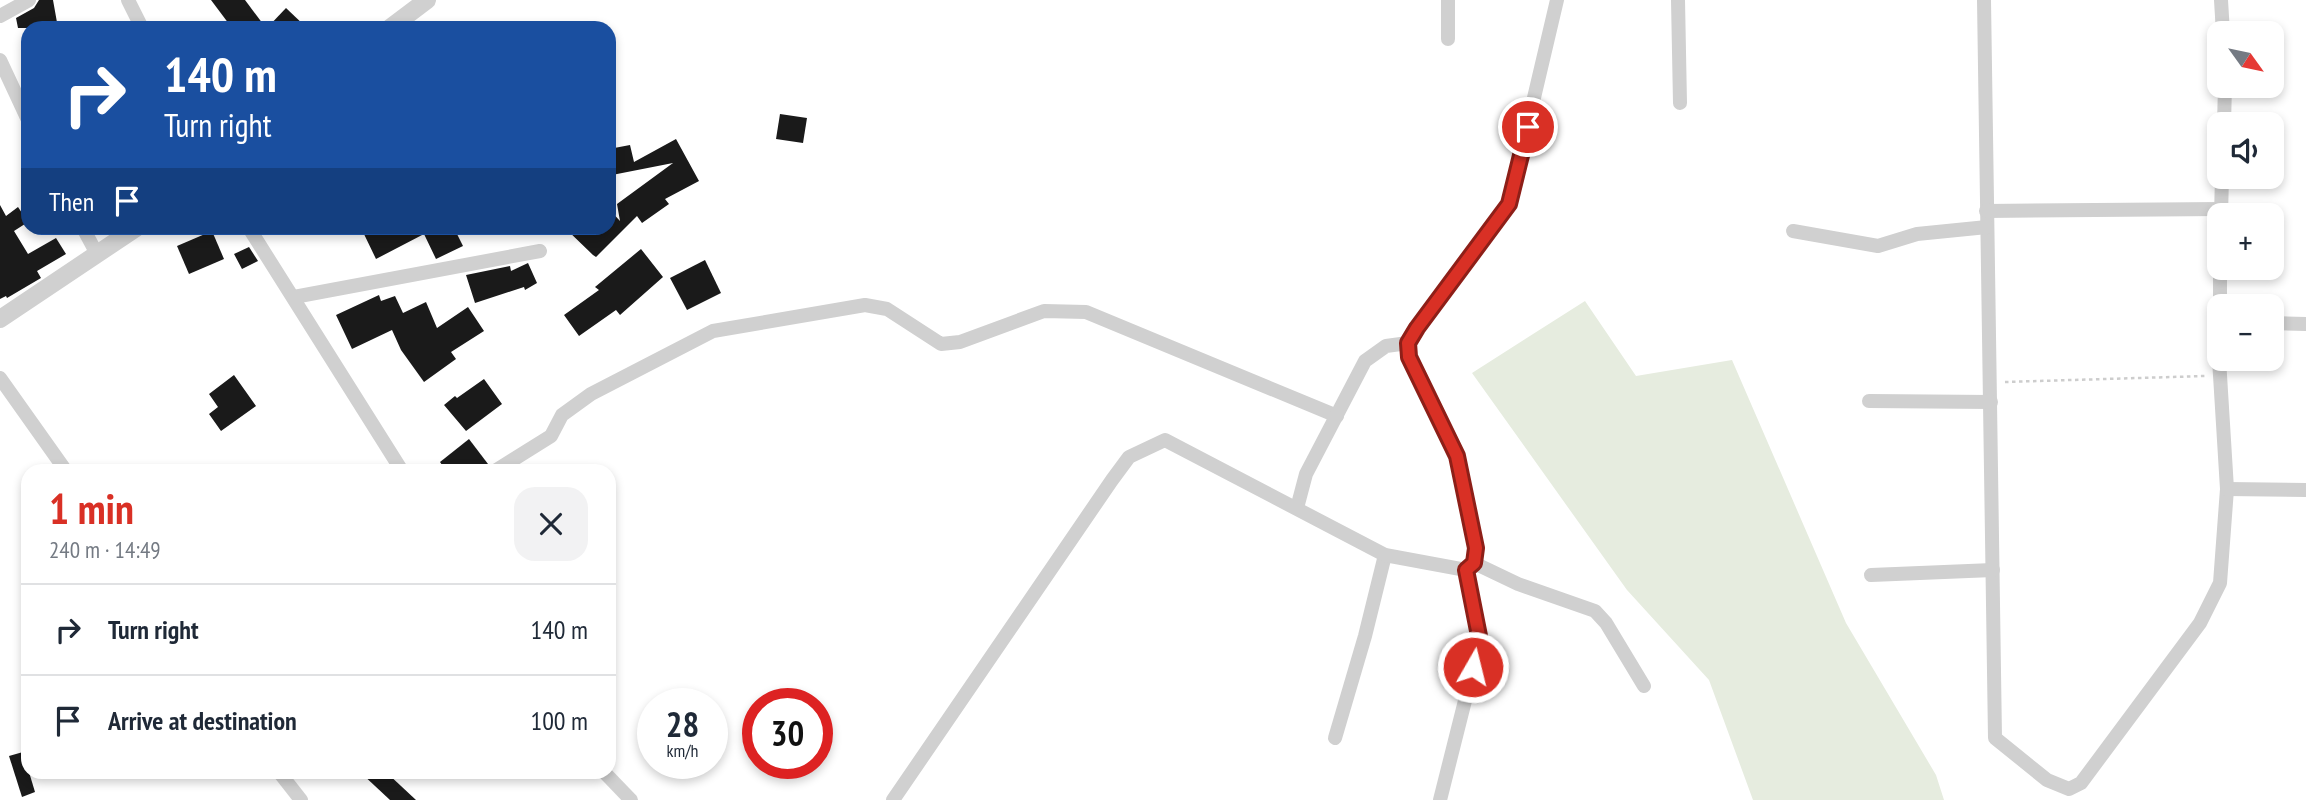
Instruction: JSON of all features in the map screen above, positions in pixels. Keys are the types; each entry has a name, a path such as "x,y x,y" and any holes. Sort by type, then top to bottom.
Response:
{"street":[{"path":"0,16 29,0"},
{"path":"128,0 138,21"},
{"path":"399,21 427,0"},
{"path":"1448,0 1448,38"},
{"path":"1440,800 1480,641 1470,566 1476,548 1457,456 1409,357 1408,343 1509,204 1557,0"},
{"path":"1678,0 1681,103"},
{"path":"1984,0 1986,211 1992,382 1995,738 2047,780 2069,794 2081,783 2200,623 2220,583 2227,489 2219,371"},
{"path":"2221,0 2222,21"},
{"path":"1,67 21,106"},
{"path":"1986,211 2207,212"},
{"path":"1793,231 1878,246 1917,234 1987,227"},
{"path":"87,235 97,254"},
{"path":"0,319 126,235"},
{"path":"254,235 398,464"},
{"path":"294,298 540,251"},
{"path":"506,464 551,436 562,415 591,394 713,331 865,305 887,309 941,344 960,342 1044,311 1086,312 1338,416"},
{"path":"2284,323 2306,324"},
{"path":"1297,508 1306,474 1365,362 1386,346 1408,343"},
{"path":"0,378 61,464"},
{"path":"1869,401 1992,402"},
{"path":"892,800 1098,498 1129,457 1165,440 1385,555 1470,566 1595,611 1606,623 1644,686"},
{"path":"2227,489 2306,490"},
{"path":"1335,738 1385,555"},
{"path":"1871,575 1993,570"},
{"path":"285,779 302,800"},
{"path":"611,779 631,800"}],"path":[{"path":"1992,382 2219,376"}],"shaded area":[{"path":"1585,301 1636,376 1732,360 1846,623 1936,775 1944,800 1753,800 1709,680 1627,590 1472,373"}],"building":[{"path":"39,0 53,0 57,21 21,21 21,28 18,28 16,18 34,8"},
{"path":"211,0 245,0 261,21 227,21"},
{"path":"286,8 300,21 274,21"},
{"path":"780,114 807,118 803,143 776,139"},
{"path":"676,139 699,181 665,199 669,204 642,223 637,216 596,257 572,235 616,235 616,217 620,221 617,204 673,163 616,174 616,148 630,145 634,162"},
{"path":"0,205 6,216 18,207 21,212 21,226 14,231 28,254 56,238 66,254 37,271 41,278 7,298 6,296 0,299"},
{"path":"203,235 214,235 224,259 189,274 177,246"},
{"path":"364,235 422,235 376,259"},
{"path":"424,235 458,235 463,246 436,259"},
{"path":"249,247 258,261 242,269 234,254"},
{"path":"641,249 663,277 620,315 616,310 579,336 564,315 599,290 595,287"},
{"path":"705,260 721,293 687,310 670,278"},
{"path":"528,263 537,283 525,290 524,287 475,303 466,275 510,266 511,271"},
{"path":"379,295 381,301 395,296 403,313 426,302 437,328 468,307 484,331 451,352 456,359 424,382 401,350 392,330 352,349 336,315"},
{"path":"234,375 256,406 221,431 209,414 218,407 209,394"},
{"path":"484,379 502,404 466,431 444,405"},
{"path":"469,439 488,464 441,464 440,462"},
{"path":"21,753 21,779 31,779 35,792 22,797 9,756"},
{"path":"368,779 394,779 416,800 390,800"}],"route":[{"path":"1473,667 1480,641 1466,570 1474,563 1476,548 1457,456 1409,357 1408,343 1509,204 1528,127"}]}
